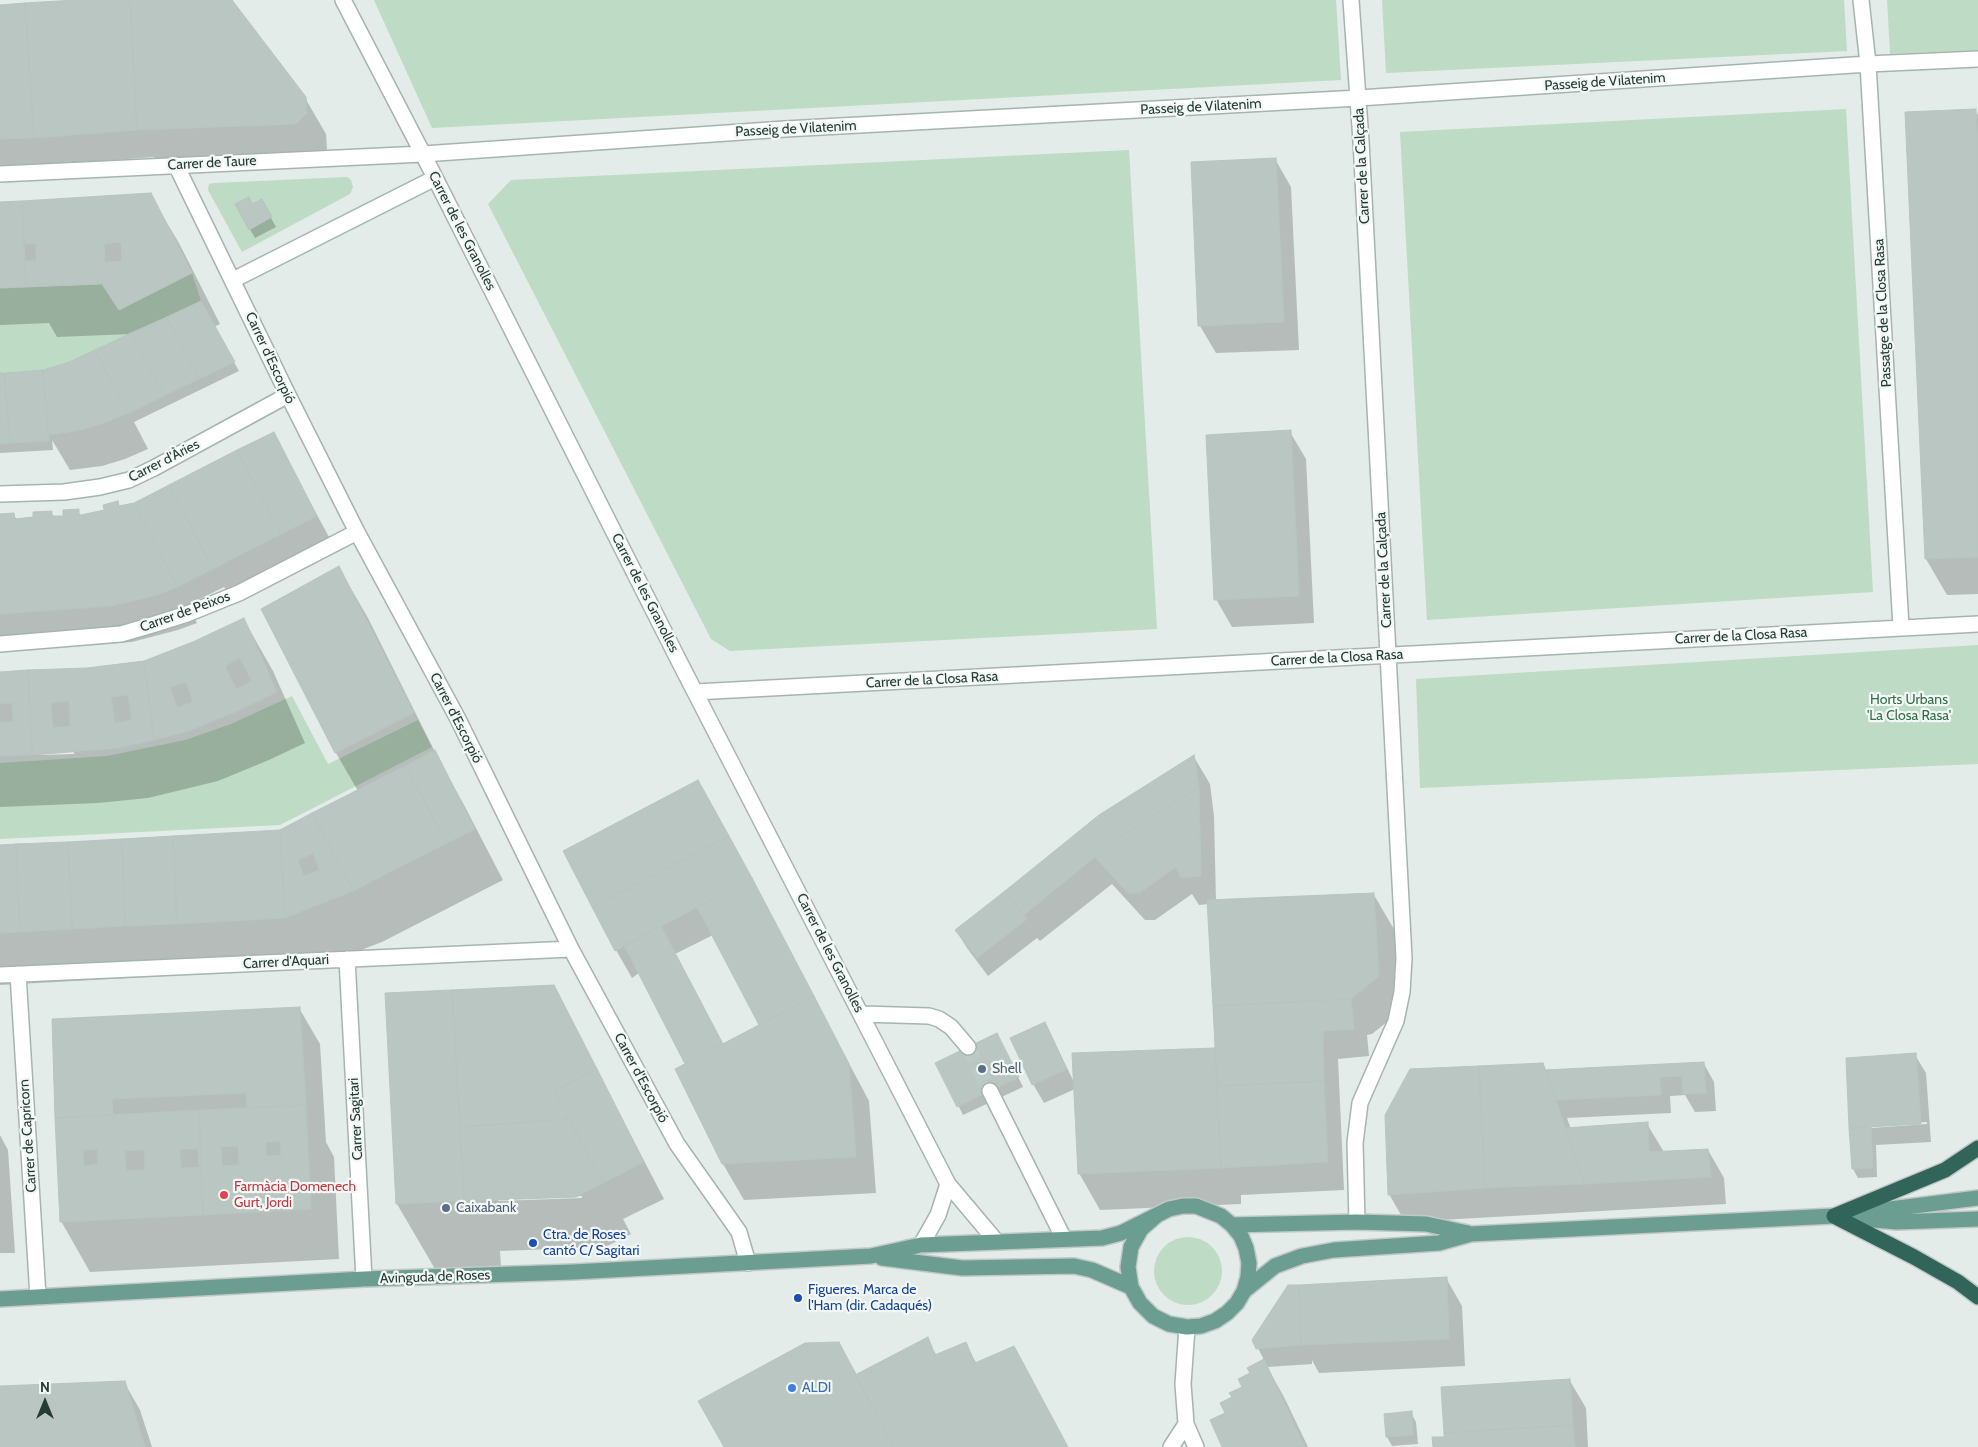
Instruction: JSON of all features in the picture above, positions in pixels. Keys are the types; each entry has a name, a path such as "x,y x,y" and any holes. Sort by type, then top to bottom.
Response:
{"highway":[{"path":"1834,1216 1945,1170 1978,1148"},
{"path":"1834,1216 1929,1265 1958,1282 1978,1297"}],"main road":[{"path":"1244,1290 1275,1266 1302,1256 1334,1250 1439,1243 1472,1234 1834,1216 1978,1198"},
{"path":"871,1256 921,1245 1102,1238 1121,1233 1157,1215 1169,1209 1196,1206 1221,1216 1232,1224 1241,1236 1248,1256 1248,1277 1244,1290 1237,1303 1215,1321 1201,1326 1187,1327 1169,1324 1153,1316 1140,1303 1132,1287 1128,1267 1132,1247 1142,1229 1157,1215"},
{"path":"1834,1216 1897,1222 1978,1219"},
{"path":"1232,1224 1357,1222 1426,1224 1472,1234"},
{"path":"871,1256 962,1268 1074,1266 1092,1270 1132,1287"},
{"name":"Avinguda de Roses","path":"0,1299 364,1279 573,1272 871,1256"}],"street":[{"name":"Carrer de les Granolles","path":"343,0 948,1184 996,1241"},
{"name":"Carrer de la Calçada","path":"1351,0 1359,98 1404,958 1402,992 1396,1021 1372,1072 1358,1112 1355,1143 1357,1222"},
{"name":"Passatge de la Closa Rasa","path":"1860,0 1868,64 1901,627"},
{"name":"Passeig de Vilatenim","path":"423,154 785,129 1359,98 1868,64 1978,59"},
{"name":"Carrer de Taure","path":"0,174 423,154"},
{"name":"Carrer d'Escorpió","path":"176,165 357,532 458,720 571,949 677,1144 739,1232 748,1263"},
{"path":"233,280 435,178"},
{"name":"Carrer d'Àries","path":"0,494 64,492 100,487 129,480 288,395"},
{"name":"Carrer de Peixos","path":"0,644 121,634 152,626 239,593 357,532"},
{"name":"Carrer de la Closa Rasa","path":"695,692 1978,624"},
{"name":"Carrer d'Aquari","path":"0,975 571,949"},
{"name":"Carrer Sagitari","path":"347,959 364,1279"},
{"name":"Carrer de Capricorn","path":"18,974 38,1297"},
{"path":"862,1014 928,1016 939,1019 951,1027 968,1047"},
{"path":"990,1091 1064,1239"},
{"path":"921,1245 938,1215 948,1184"},
{"path":"1187,1327 1183,1384 1186,1424 1196,1447"},
{"path":"1171,1447 1186,1424"}],"green space":[{"path":"374,0 1336,0 1341,80 432,128"},
{"path":"1382,0 1844,0 1847,51 1386,73"},
{"path":"1887,0 1978,0 1978,50 1890,54"},
{"path":"1846,109 1873,592 1427,620 1400,132"},
{"path":"1129,150 1157,629 730,651 711,639 488,204 511,180"},
{"path":"347,177 351,180 353,187 350,194 242,252 208,190 209,184 214,183"},
{"path":"192,273 201,301 69,362 43,370 0,373 0,288 102,284 119,310"},
{"name":"Horts Urbans 'La Closa Rasa'","path":"1978,645 1978,764 1420,788 1416,679"},
{"path":"292,696 328,764 418,720 432,747 280,825 0,839 0,763 107,756 185,740 231,724"},
{"path":"1188,1237 1201,1240 1212,1247 1219,1258 1222,1271 1219,1284 1212,1295 1201,1302 1188,1305 1175,1302 1164,1295 1157,1284 1154,1271 1157,1258 1164,1247 1175,1240"}],"building":[{"path":"75,0 130,0 137,130 34,138 25,3"},
{"path":"130,0 232,0 306,97 307,113 296,124 137,130"},
{"path":"25,3 34,138 0,139 0,5"},
{"path":"1976,109 1978,156 1978,557 1925,559 1905,112"},
{"path":"1276,158 1284,322 1198,326 1191,162"},
{"path":"151,193 192,273 119,310 102,284 26,287 25,261 36,261 36,244 24,244 22,201","holes":["121,242 122,261 105,262 104,244"]},
{"path":"249,197 252,204 262,199 272,217 249,230 235,204"},
{"path":"22,201 26,287 0,288 0,202"},
{"path":"201,301 235,362 199,379 167,317"},
{"path":"167,317 199,379 164,396 131,333"},
{"path":"131,333 164,396 128,414 95,350"},
{"path":"95,350 128,413 81,430 48,435 43,370 69,362"},
{"path":"43,370 49,441 10,443 4,373"},
{"path":"0,373 4,373 10,443 0,444"},
{"path":"1291,430 1299,596 1214,600 1206,435"},
{"path":"274,432 317,516 281,534 237,450"},
{"path":"237,450 281,534 213,569 169,485"},
{"path":"169,485 213,569 177,587 134,503"},
{"path":"118,501 119,506 134,503 177,587 157,595 111,606 0,614 0,514 14,513 15,519 33,517 33,512 52,511 52,516 63,516 63,510 79,509 79,515 81,515 104,510 103,505"},
{"path":"339,566 414,713 335,753 261,609"},
{"path":"244,618 277,692 189,731 154,740 144,661 195,641","holes":["240,658 252,681 236,689 225,666","186,682 193,702 177,708 170,687"]},
{"path":"144,661 154,740 118,748 32,755 28,670 87,668","holes":["128,695 132,720 115,723 111,697","69,701 70,726 53,728 51,703"]},
{"path":"28,670 32,755 0,756 0,722 13,722 12,703 0,704 0,672"},
{"path":"435,750 475,829 447,843 405,766"},
{"path":"1194,755 1199,787 1118,838 1024,915 1005,891 1099,815"},
{"path":"405,766 447,843 353,891 312,813"},
{"path":"698,780 729,836 592,907 563,851"},
{"path":"1199,787 1201,876 1181,878 1176,867 1139,893 1128,893 1095,857 1118,838"},
{"path":"312,813 353,891 285,918 280,830","holes":["313,853 319,870 304,876 298,860"]},
{"path":"280,830 285,918 177,924 173,836"},
{"path":"173,836 177,924 125,926 122,839"},
{"path":"729,836 752,878 615,951 592,907"},
{"path":"122,839 125,926 72,929 68,842"},
{"path":"68,842 72,929 20,932 16,844"},
{"path":"16,844 20,932 0,933 0,845"},
{"path":"752,878 814,996 759,1025 697,907"},
{"path":"1005,891 1027,919 977,958 955,930"},
{"path":"1374,893 1379,976 1351,999 1213,1006 1207,900"},
{"path":"661,926 723,1044 685,1064 624,945"},
{"path":"554,985 597,1069 554,1091 569,1119 460,1127 452,990"},
{"path":"452,990 464,1201 396,1204 385,993"},
{"path":"814,996 849,1064 856,1157 722,1164 675,1069"},
{"path":"1351,999 1354,1029 1323,1031 1324,1081 1217,1086 1213,1006"},
{"path":"300,1007 306,1105 247,1108 246,1093 112,1099 113,1115 55,1118 52,1019"},
{"path":"1045,1022 1067,1069 1032,1085 1010,1038"},
{"path":"997,1033 1019,1077 957,1107 935,1063"},
{"path":"1215,1048 1221,1168 1078,1174 1072,1053"},
{"path":"1916,1053 1921,1124 1849,1128 1846,1058"},
{"path":"1704,1062 1706,1093 1683,1094 1682,1076 1660,1077 1661,1095 1556,1100 1545,1070"},
{"path":"1543,1063 1585,1184 1485,1188 1479,1066"},
{"path":"1479,1066 1485,1188 1388,1195 1385,1115 1410,1069"},
{"path":"597,1069 644,1162 603,1183 554,1091"},
{"path":"1324,1081 1328,1162 1221,1168 1217,1086"},
{"path":"306,1105 311,1209 203,1215 199,1110","holes":["280,1141 281,1155 266,1156 266,1142","238,1146 239,1165 222,1166 221,1147"]},
{"path":"199,1110 203,1215 60,1222 55,1118","holes":["98,1149 98,1164 84,1166 83,1150","180,1149 198,1149 199,1167 181,1168","144,1150 145,1170 126,1171 125,1151"]},
{"path":"569,1119 603,1183 576,1197 464,1201 460,1127"},
{"path":"1648,1122 1649,1152 1708,1149 1711,1177 1585,1184 1565,1128"},
{"path":"1871,1127 1873,1168 1852,1169 1849,1128"},
{"path":"1447,1277 1449,1339 1301,1345 1299,1285"},
{"path":"1288,1285 1299,1285 1301,1345 1256,1349 1252,1340"},
{"path":"928,1337 935,1355 966,1342 975,1363 1014,1346 1068,1447 894,1447 855,1375"},
{"name":"ALDI","path":"839,1342 894,1447 724,1447 698,1401 805,1343"},
{"path":"1264,1359 1305,1447 1222,1447 1210,1420 1225,1413 1220,1403 1232,1397 1229,1393 1242,1387 1238,1379 1250,1373 1247,1368"},
{"path":"1570,1379 1573,1425 1444,1433 1441,1387"},
{"path":"125,1381 145,1447 0,1447 0,1386"},
{"path":"1412,1411 1413,1435 1386,1437 1384,1414"},
{"path":"1573,1425 1575,1447 1433,1447 1432,1437 1444,1437 1444,1433"}],"tunnel":[{"path":"968,1047 990,1091"}],"place":[{"name":"Shell","path":"982,1069"},
{"name":"Farmàcia Domenech Gurt, Jordi","path":"224,1195"},
{"name":"Caixabank","path":"446,1208"},
{"name":"Ctra. de Roses cantó C/ Sagitari","path":"533,1243"},
{"name":"Figueres. Marca de l'Ham (dir. Cadaqués)","path":"798,1298"},
{"name":"ALDI","path":"792,1388"}]}
